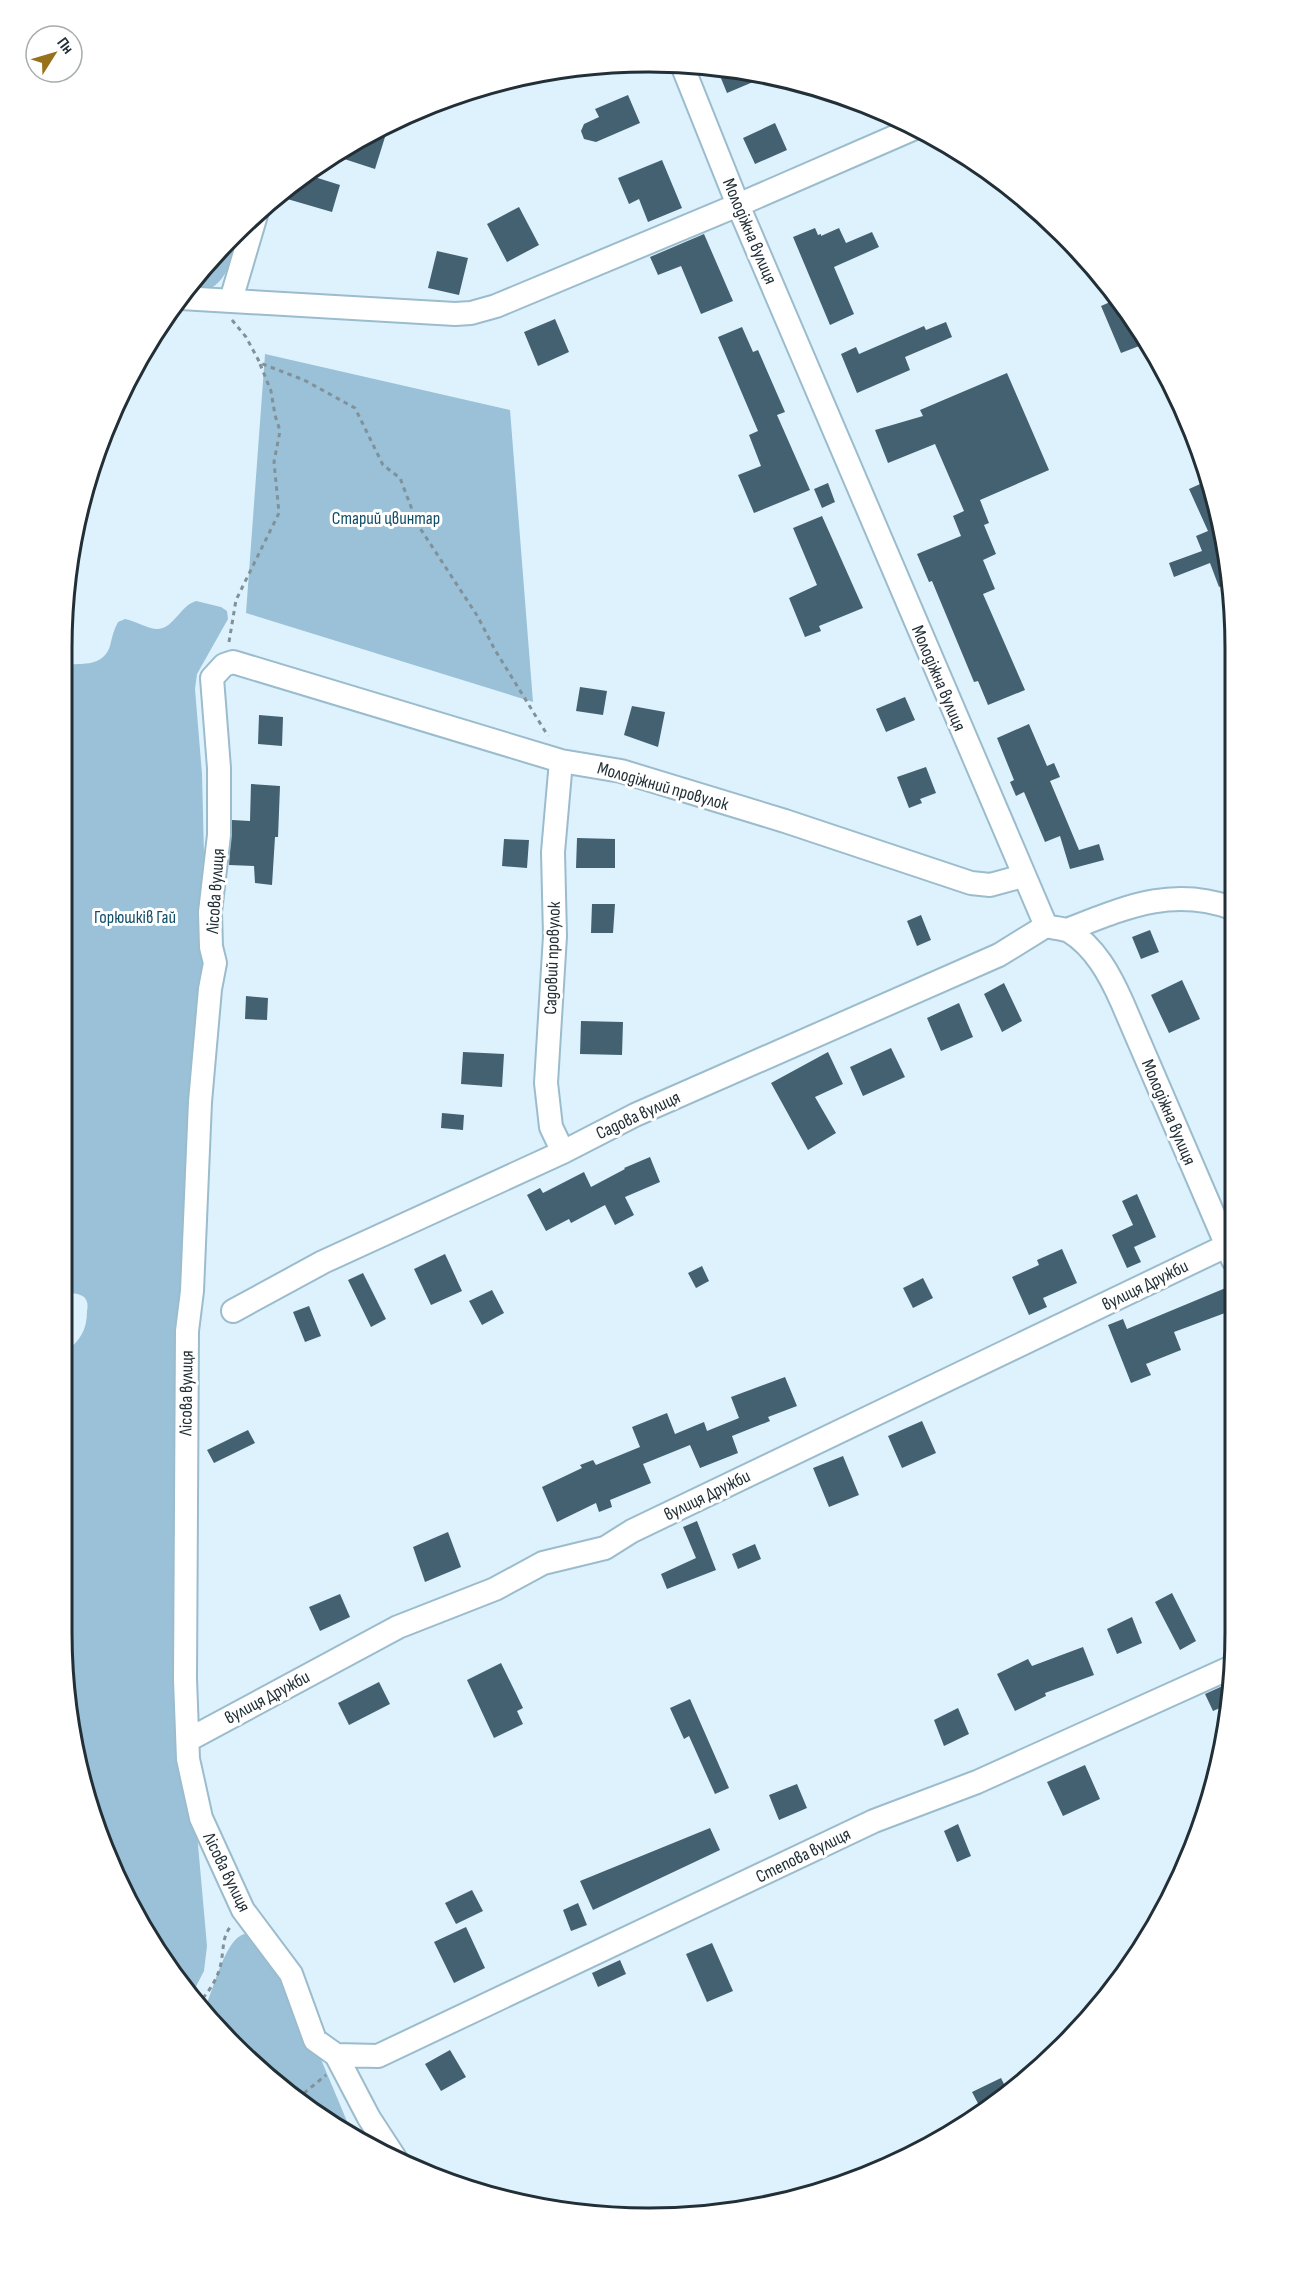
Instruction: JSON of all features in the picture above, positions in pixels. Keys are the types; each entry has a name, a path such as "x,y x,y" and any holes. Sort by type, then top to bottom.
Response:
{"street":[{"name":"Молодіжна вулиця","path":"685,73 738,205 1023,876 1056,928 1098,957 1113,982 1225,1241"},
{"path":"191,298 471,313 496,306 905,132"},
{"path":"231,300 251,231"},
{"name":"Молодіжний провулок","path":"229,663 561,761 621,771 785,821 971,883 990,885 1023,876"},
{"name":"Лісова вулиця","path":"229,663 212,678 219,768 219,835 210,912 211,947 215,963 210,989 200,1102 192,1291 187,1331 185,1678 189,1759 201,1818 243,1910 291,1974 315,2040 336,2055"},
{"name":"Садовий провулок","path":"561,761 553,852 555,936 546,1083 551,1127 563,1152"},
{"path":"1056,928 1165,899 1207,900 1225,906"},
{"name":"Садова вулиця","path":"233,1311 323,1262 563,1152 646,1110 1056,928"},
{"name":"вулиця Дружби","path":"188,1740 398,1627 495,1589 543,1563 605,1548 632,1531 1225,1255"},
{"name":"Степова вулиця","path":"336,2055 378,2056 874,1821 977,1782 1224,1671"},
{"path":"336,2055 369,2118 387,2145"}],"path":[{"path":"229,663 237,600 279,513 274,462 280,431 271,391 260,363 246,337 232,322 231,300"},
{"path":"260,363 304,380 355,408 383,465 400,478 418,525 478,617 561,761"},
{"path":"203,1997 215,1980 220,1965 224,1935 243,1910"},
{"path":"304,2093 335,2068 336,2055"}],"green space":[{"path":"236,246 222,278 217,284 197,290"},
{"name":"Старий цвинтар","path":"265,354 510,410 533,702 246,613"},
{"name":"Горюшків Гай","path":"196,601 221,607 227,611 228,619 197,674 195,689 202,774 206,933 194,1174 192,1777 207,1946 204,1971 195,1988 149,1920 131,1886 103,1817 83,1744 73,1669 72,1632 72,1346 82,1334 86,1324 88,1305 84,1297 72,1294 72,664 91,663 102,658 107,653 118,622 125,619 154,629 164,628"},
{"path":"244,1934 259,1937 310,2033 348,2123 268,2065 207,2002 225,1956 237,1938"}],"building":[{"path":"720,77 753,82 727,93"},
{"path":"628,95 640,123 596,142 584,139 581,131 584,124 599,117 595,109"},
{"path":"775,123 787,150 755,164 743,138"},
{"path":"385,136 375,169 344,159"},
{"path":"662,160 682,208 648,222 639,199 629,204 618,178"},
{"path":"316,178 340,185 332,212 288,199"},
{"path":"519,207 539,245 507,262 487,224"},
{"path":"815,228 821,236 839,228 846,243 872,232 879,247 834,267 854,314 830,325 793,237"},
{"path":"704,234 733,301 701,314 681,266 658,275 650,257"},
{"path":"437,251 468,258 459,295 428,288"},
{"path":"1109,302 1139,346 1121,353 1101,306"},
{"path":"555,319 569,352 538,366 524,332"},
{"path":"946,322 952,337 905,357 910,370 857,393 841,354 856,347 859,354 924,326 926,330"},
{"path":"742,327 753,352 758,350 785,412 777,415 810,490 754,513 738,475 761,466 749,435 758,431 718,337"},
{"path":"1007,373 1049,470 980,500 989,523 984,525 996,554 983,560 995,589 983,594 1025,690 988,705 978,681 974,682 932,581 929,582 917,554 961,536 953,516 964,511 935,444 888,463 875,430 923,416 920,410"},
{"path":"828,483 835,502 822,508 814,489"},
{"path":"1200,484 1214,536 1221,586 1219,587 1210,563 1174,577 1169,563 1202,551 1196,536 1208,531 1189,489"},
{"path":"822,516 863,608 819,626 821,631 805,637 789,598 817,585 793,528"},
{"path":"580,687 607,691 603,715 576,711"},
{"path":"905,697 915,720 886,732 876,709"},
{"path":"632,706 665,712 658,747 624,735"},
{"path":"259,715 283,717 282,746 258,744"},
{"path":"1029,724 1047,766 1054,763 1060,777 1050,781 1079,850 1099,844 1104,860 1070,869 1060,836 1045,842 1024,792 1016,796 1010,782 1014,780 997,738"},
{"path":"926,767 936,793 920,799 922,803 909,808 897,777"},
{"path":"251,784 280,786 278,837 275,837 272,885 255,883 254,866 229,865 232,820 250,821"},
{"path":"577,838 615,839 615,868 576,868"},
{"path":"504,839 529,840 527,868 502,866"},
{"path":"592,904 615,904 613,933 591,933"},
{"path":"921,915 931,940 917,946 907,921"},
{"path":"1150,930 1159,952 1141,959 1132,937"},
{"path":"1182,980 1200,1019 1169,1033 1151,995"},
{"path":"1004,983 1022,1021 1002,1032 984,994"},
{"path":"246,996 268,998 267,1020 245,1019"},
{"path":"959,1003 973,1037 941,1051 927,1018"},
{"path":"581,1021 623,1022 622,1055 580,1054"},
{"path":"891,1048 905,1077 863,1096 850,1067"},
{"path":"463,1052 504,1054 502,1087 461,1084"},
{"path":"828,1052 843,1084 815,1097 836,1133 808,1150 771,1083"},
{"path":"442,1113 464,1115 463,1130 441,1128"},
{"path":"650,1157 660,1182 625,1197 634,1215 615,1225 605,1205 571,1223 569,1219 546,1231 527,1195 540,1188 543,1193 584,1172 591,1187 624,1168"},
{"path":"1137,1194 1156,1237 1134,1247 1141,1262 1127,1268 1112,1235 1133,1225 1122,1201"},
{"path":"1062,1249 1077,1283 1043,1298 1047,1307 1029,1315 1012,1277 1039,1265 1037,1260"},
{"path":"445,1254 462,1291 431,1305 414,1269"},
{"path":"702,1266 709,1281 696,1288 688,1273"},
{"path":"363,1273 386,1319 371,1327 348,1280"},
{"path":"923,1278 933,1298 913,1308 903,1288"},
{"path":"1225,1288 1225,1313 1174,1332 1181,1350 1146,1364 1151,1375 1131,1383 1108,1325 1123,1319 1127,1329"},
{"path":"492,1290 504,1313 482,1325 469,1301"},
{"path":"309,1306 321,1336 305,1342 293,1312"},
{"path":"785,1377 797,1406 768,1417 770,1421 732,1436 738,1453 700,1468 690,1445 643,1464 651,1483 610,1500 612,1507 599,1512 596,1503 557,1522 542,1487 582,1468 580,1465 593,1460 596,1465 640,1447 632,1427 667,1413 675,1434 704,1422 707,1431 739,1418 731,1397"},
{"path":"922,1421 936,1453 902,1468 888,1436"},
{"path":"248,1430 255,1443 214,1463 207,1450"},
{"path":"843,1456 859,1495 829,1507 813,1468"},
{"path":"697,1521 716,1570 667,1589 661,1574 696,1558 683,1527"},
{"path":"448,1532 461,1567 425,1582 413,1547"},
{"path":"755,1544 761,1559 738,1569 732,1554"},
{"path":"1172,1593 1196,1641 1180,1650 1155,1602"},
{"path":"340,1594 350,1617 320,1631 309,1607"},
{"path":"1132,1617 1142,1643 1117,1654 1107,1629"},
{"path":"1083,1647 1094,1675 1045,1693 1046,1696 1015,1711 997,1674 1028,1659 1032,1666"},
{"path":"501,1663 523,1708 517,1711 523,1724 494,1738 467,1680"},
{"path":"379,1682 390,1704 349,1725 338,1703"},
{"path":"1222,1686 1220,1708 1213,1711 1205,1694"},
{"path":"690,1699 729,1788 715,1794 689,1736 684,1739 670,1708"},
{"path":"958,1708 969,1734 944,1746 934,1720"},
{"path":"1085,1765 1100,1799 1063,1816 1047,1782"},
{"path":"797,1784 807,1808 779,1820 769,1795"},
{"path":"958,1824 971,1856 957,1862 944,1831"},
{"path":"710,1828 720,1850 593,1910 580,1881"},
{"path":"472,1890 483,1911 456,1924 445,1903"},
{"path":"578,1903 587,1925 571,1931 563,1910"},
{"path":"466,1927 485,1968 454,1983 434,1942"},
{"path":"712,1943 733,1991 707,2002 686,1954"},
{"path":"620,1960 626,1974 598,1987 592,1973"},
{"path":"450,2050 466,2077 441,2091 425,2064"},
{"path":"1001,2078 1004,2085 978,2104 972,2092"}]}
